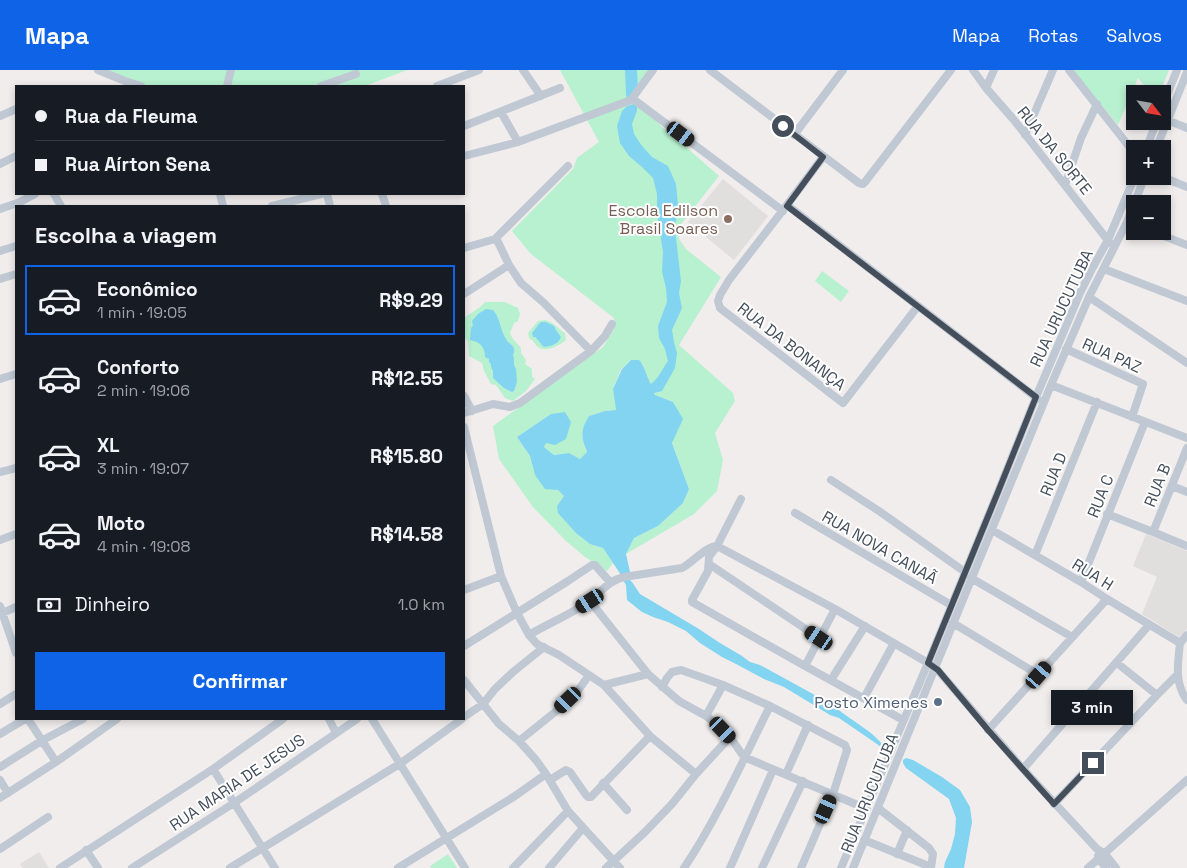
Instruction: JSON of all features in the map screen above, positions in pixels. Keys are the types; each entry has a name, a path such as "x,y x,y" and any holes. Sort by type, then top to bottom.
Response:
{"street":[{"path":"98,70 138,85"},
{"path":"227,85 231,70"},
{"path":"440,85 479,70"},
{"path":"523,70 541,96"},
{"path":"465,156 518,142 633,99 653,70"},
{"path":"710,70 859,184 865,182 951,70"},
{"path":"794,135 843,70"},
{"name":"RUA DA SORTE","path":"973,70 1114,248"},
{"path":"986,88 994,70"},
{"path":"1025,135 1053,70"},
{"path":"1069,70 1126,142"},
{"path":"1171,85 1177,70"},
{"path":"1171,108 1185,82 1187,72"},
{"path":"324,85 356,74"},
{"path":"465,126 560,88"},
{"path":"633,99 918,306 1044,403"},
{"path":"1065,185 1081,138 1097,104"},
{"path":"0,116 15,108"},
{"path":"501,112 518,142"},
{"path":"1171,121 1187,128"},
{"path":"0,164 15,156"},
{"path":"785,208 823,157"},
{"path":"465,248 495,239 568,166"},
{"path":"1171,180 1187,187"},
{"name":"RUA URUCUTUBA","path":"853,868 878,808 932,665 964,572 1002,494 1036,397 1080,293 1108,240 1131,185"},
{"path":"0,210 33,195"},
{"path":"276,205 318,195"},
{"name":"RUA DA BONANÇA","path":"785,208 729,280 720,295 718,305 843,403 918,306"},
{"name":"RUA URUCUTUBA","path":"1008,479 1044,403 1089,297 1114,248 1126,231"},
{"path":"495,239 521,283 544,303 591,351"},
{"path":"1171,239 1187,245"},
{"path":"0,251 15,246"},
{"path":"465,293 509,265"},
{"path":"1104,269 1187,301"},
{"path":"0,278 15,274"},
{"path":"1089,297 1187,363"},
{"path":"468,412 493,404 510,407 520,403 591,351 605,336 612,324"},
{"name":"RUA PAZ","path":"1066,349 1144,385 1132,416"},
{"path":"0,379 15,374"},
{"path":"1051,384 1187,438"},
{"name":"RUA D","path":"1035,555 1097,402"},
{"name":"RUA C","path":"1081,582 1144,422"},
{"path":"465,431 501,576 517,613 530,635 537,644 559,654 604,685 650,736 696,774"},
{"name":"RUA B","path":"1153,532 1187,448"},
{"path":"0,472 15,468"},
{"path":"831,480 879,511 964,572"},
{"path":"1172,486 1187,492"},
{"name":"RUA URUCUTUBA","path":"842,868 903,720 954,624 992,530 1002,494"},
{"path":"742,499 717,546 709,557 708,571 692,602 903,720"},
{"name":"RUA NOVA CANAÃ","path":"795,513 952,605"},
{"path":"1107,514 1187,546"},
{"name":"RUA H","path":"992,530 1180,643"},
{"path":"0,540 15,534"},
{"path":"530,635 590,601 615,579 682,568 711,546 717,546 835,609 932,665 1054,804 1100,854 1116,868"},
{"path":"709,564 819,638"},
{"path":"465,645 592,565 610,582"},
{"path":"465,590 501,576"},
{"path":"971,578 1072,637"},
{"path":"988,730 1107,599"},
{"path":"590,601 648,674 678,701 706,716 723,730 744,757 866,809"},
{"path":"15,608 1,611 15,650"},
{"path":"805,666 835,609"},
{"path":"954,624 1039,675"},
{"path":"1023,769 1149,625"},
{"path":"831,680 865,626"},
{"path":"1187,635 1180,643 1178,675 1182,694 1187,700"},
{"path":"864,698 894,643"},
{"path":"465,717 483,704 495,689 513,672 544,648"},
{"path":"1117,663 1156,695"},
{"path":"662,687 672,672 681,670 723,685 770,706 845,745 848,750 833,794 800,868"},
{"path":"604,685 648,674"},
{"path":"519,741 577,692 589,675"},
{"path":"1054,804 1156,695 1178,675"},
{"path":"465,681 499,724 519,741 536,760 568,811 620,868"},
{"path":"706,716 723,685"},
{"path":"0,704 15,695"},
{"path":"684,868 727,792 770,706"},
{"path":"0,734 25,720"},
{"path":"28,720 56,762"},
{"path":"0,767 42,740 81,720"},
{"path":"0,798 56,762 115,720"},
{"path":"60,868 213,769 282,720"},
{"path":"330,720 336,733"},
{"name":"RUA MARIA DE JESUS","path":"132,868 356,720"},
{"path":"373,720 465,868"},
{"path":"230,868 401,763 460,720"},
{"path":"786,774 808,725"},
{"path":"398,868 515,796 548,777 566,770 570,772 586,795 591,797 650,736"},
{"path":"606,868 672,804 730,737"},
{"path":"213,769 275,868"},
{"path":"730,868 773,770"},
{"path":"0,780 8,793"},
{"path":"1088,868 1100,854 1187,780"},
{"path":"762,868 803,781"},
{"path":"603,783 627,810"},
{"path":"864,840 931,868 932,851 878,808"},
{"path":"513,868 568,811"},
{"path":"0,849 48,817"},
{"path":"548,868 583,828"},
{"path":"897,854 907,830"},
{"path":"86,850 98,868"},
{"path":"1100,854 1106,868"}],"shaded area":[{"name":"Escola Edilson Brasil Soares","path":"723,179 768,216 734,260 688,222"},
{"path":"1146,534 1187,551 1187,629 1179,637 1142,614 1157,577 1133,566"},
{"path":"39,852 49,868 23,868 20,864"}],"green space":[{"path":"94,70 407,70 368,85 129,85 104,77"},
{"path":"560,70 651,70 634,99 664,129 719,176 682,223 679,239 686,249 721,277 679,345 733,393 735,401 715,433 723,460 717,491 694,514 626,554 634,538 658,526 683,503 689,489 672,442 673,402 655,395 643,364 631,360 621,369 613,389 616,410 589,416 586,421 582,434 587,453 580,459 569,453 554,455 544,447 551,414 517,437 530,456 535,475 564,496 557,506 590,544 603,548 613,563 607,571 585,557 566,541 533,507 499,459 493,426 603,347 614,329 614,318 531,254 512,231 573,169 577,158 599,142"},
{"path":"1073,70 1169,70 1163,85 1144,85 1138,78 1135,85 1126,85 1126,106 1118,125"},
{"path":"822,271 849,291 841,302 815,281"},
{"path":"485,302 505,302 518,308 520,314 518,321 514,323 510,333 521,348 521,353 526,360 525,364 532,369 532,377 535,379 526,391 513,401 505,398 496,385 491,384 482,363 469,356 468,342 465,338 465,317"},
{"path":"545,320 554,324 565,333 566,340 549,349 541,349 529,338 528,333 538,321"},
{"path":"448,854 457,868 431,868 430,866"}],"water":[{"path":"625,70 637,70 638,91 628,100 626,95"},
{"path":"634,104 637,106 637,111 632,124 634,134 652,157 668,166 676,184 678,205 675,229 681,281 679,293 682,308 672,330 677,353 675,368 662,391 654,393 673,402 683,419 672,443 689,489 683,503 658,526 634,538 626,554 630,572 621,575 603,548 590,544 576,533 558,513 557,506 564,496 558,490 545,489 535,475 530,456 517,437 551,414 565,412 571,422 566,439 555,445 546,443 544,447 554,455 569,453 580,459 587,452 582,434 589,416 616,410 613,389 622,369 631,360 639,360 651,384 668,361 665,349 659,338 658,326 667,302 662,272 663,252 657,213 657,194 653,178 629,156 620,143 617,126 622,111 627,106"},
{"path":"486,309 493,310 504,335 514,347 513,355 517,382 512,392 504,388 493,378 491,364 489,359 485,357 483,348 477,342 470,340 472,321"},
{"path":"541,322 554,326 561,337 556,343 544,347 533,337 532,333"},
{"path":"627,577 640,594 750,662 760,665 833,705 867,730 885,748 839,718 830,715 784,687 764,679 722,657 700,643 686,631 642,612 627,600 626,585 622,578"},
{"path":"906,758 942,777 960,790 970,807 972,822 964,868 944,868 955,834 956,818 949,799 906,768 903,760"}],"place":[{"name":"Escola Edilson Brasil Soares","path":"728,219"},
{"name":"Posto Ximenes","path":"938,702"}],"route":[{"path":"783,126 823,157 787,206 1036,397 928,663 938,670 1054,804 1093,763"}]}
